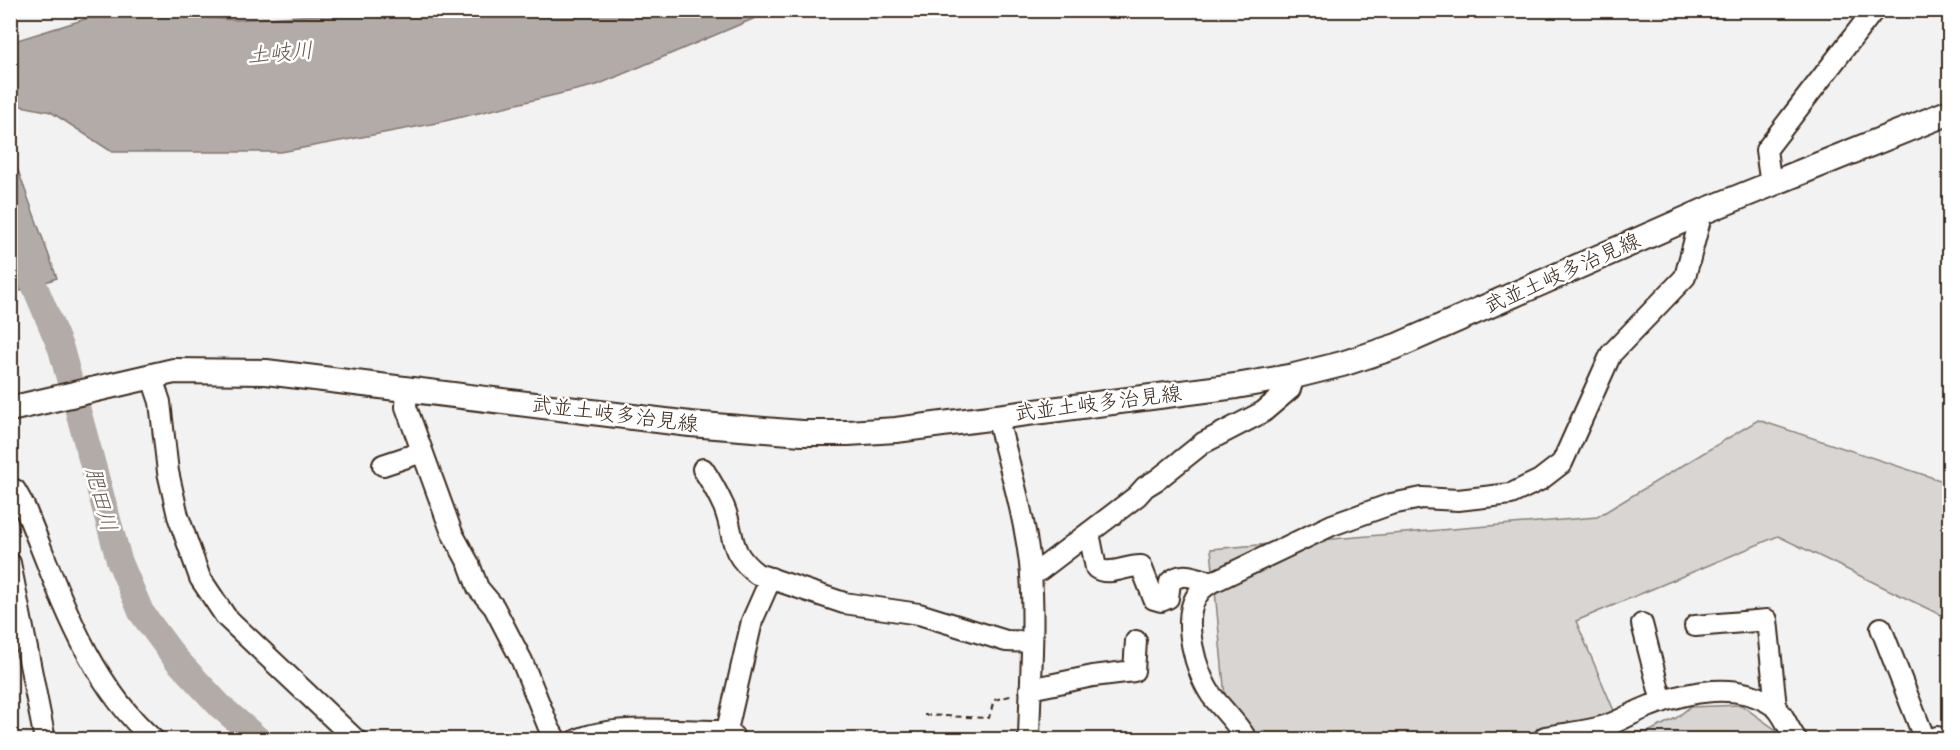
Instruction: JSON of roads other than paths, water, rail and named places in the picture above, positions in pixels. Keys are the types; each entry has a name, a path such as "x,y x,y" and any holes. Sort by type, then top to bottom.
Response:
{"main road":[{"name":"武並土岐多治見線","path":"12,414 147,385 174,371 266,372 690,424 802,433 896,430 1236,386 1294,376 1398,346 1702,212 1950,112"}],"street":[{"path":"1771,185 1766,150 1874,10"},
{"path":"1247,740 1231,716 1213,696 1194,654 1191,610 1198,593 1212,582 1332,525 1391,504 1422,498 1458,500 1511,494 1540,480 1562,463 1611,354 1684,277 1702,212"},
{"path":"1031,574 1040,570 1089,533 1203,443 1263,412 1290,389 1294,376"},
{"path":"147,385 160,402 168,472 178,516 200,578 226,617 356,740"},
{"path":"407,388 406,407 452,533 469,564 478,588 494,607 522,661 544,718 556,740"},
{"path":"997,416 1028,547 1031,574 1032,642 1029,740"},
{"path":"383,465 422,452"},
{"path":"703,469 723,507 735,551 757,574 844,603 919,614 1006,641 1032,642"},
{"path":"10,488 15,490 24,506 74,630 115,695 154,740"},
{"path":"1089,533 1096,568 1106,572 1141,566 1156,601 1168,598 1170,582 1186,574 1212,582"},
{"path":"10,563 45,740"},
{"path":"576,740 587,735 646,730 729,735 728,726 752,621 771,578"},
{"path":"1695,626 1767,620 1776,707 1797,740"},
{"path":"1642,624 1662,702"},
{"path":"1881,628 1926,740 1937,737 1946,740"},
{"path":"1030,680 1134,671 1136,641"},
{"path":"1543,740 1545,737 1606,726 1662,702 1728,690 1745,693 1776,707"}],"water":[{"name":"土岐川","path":"396,10 772,11 597,85 432,124 281,152 112,152 51,112 11,104 11,42 111,11 235,20"},
{"path":"11,151 57,278 20,291 11,263"}],"waterway":[{"name":"肥田川","path":"10,219 20,251 61,349 119,560 141,612 175,658 221,707 259,740"}]}
